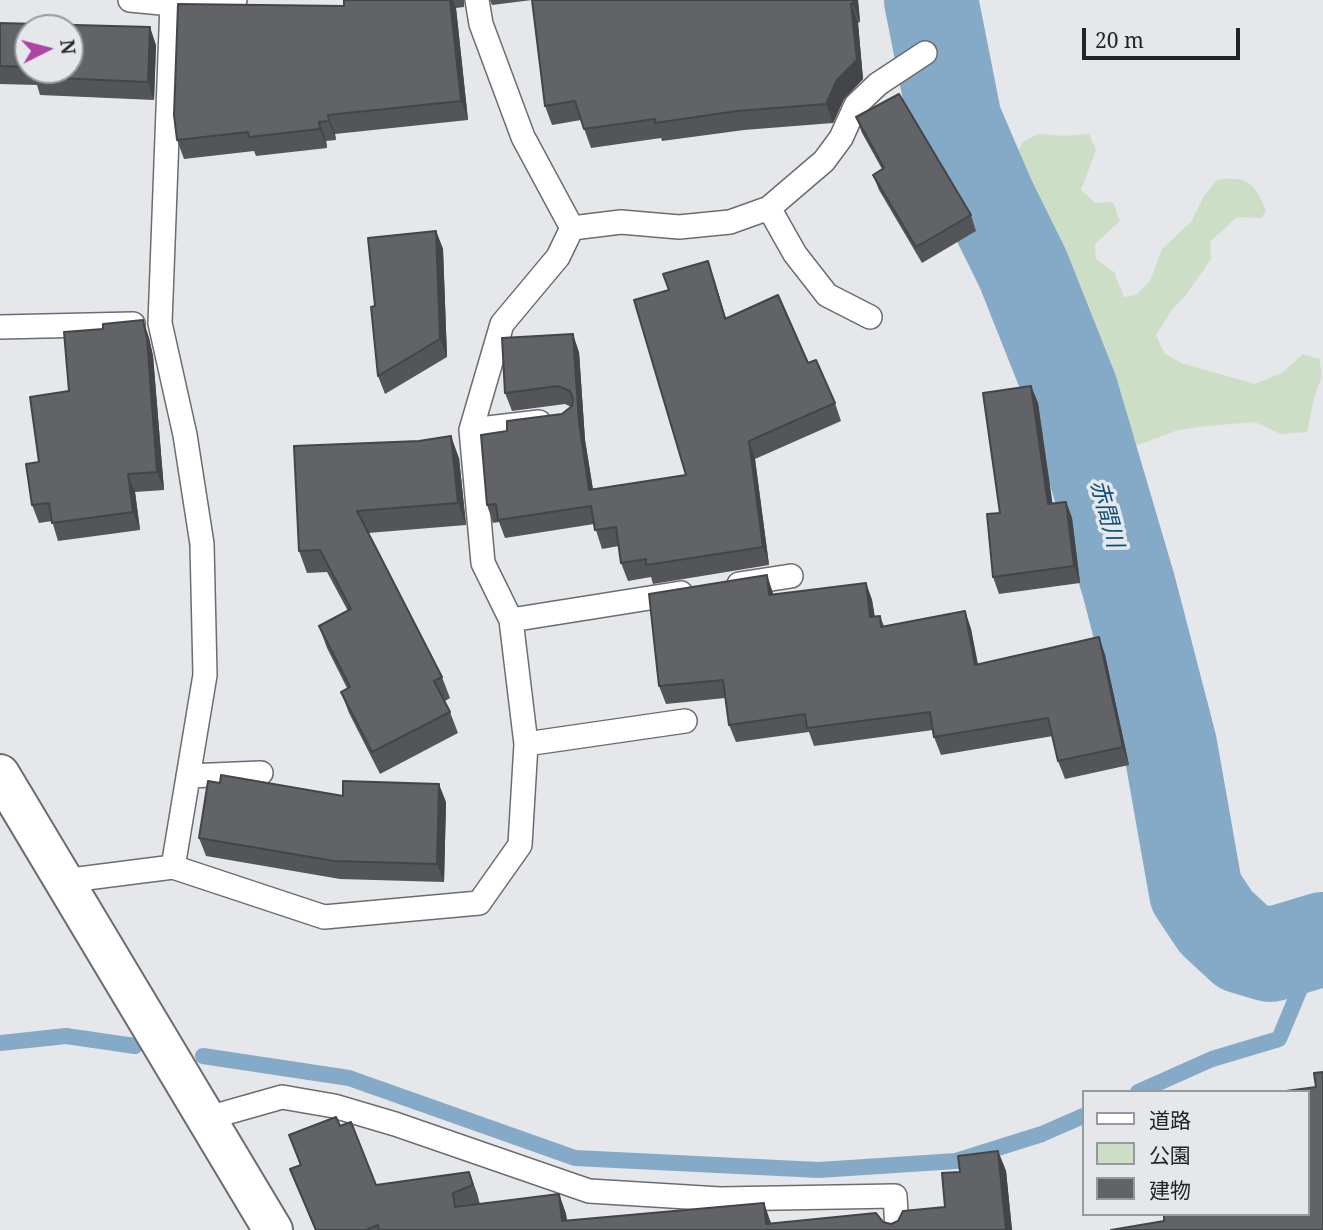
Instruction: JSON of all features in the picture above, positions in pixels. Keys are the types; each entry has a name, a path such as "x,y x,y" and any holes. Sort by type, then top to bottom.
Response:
{"street":[{"path":"0,774 273,1230"}],"lane":[{"path":"130,0 172,5 235,0"},
{"path":"477,0 481,24 523,137 572,228"},
{"path":"172,5 160,323 186,435 202,544 205,675 173,867"},
{"path":"572,228 621,222 679,227 730,222 769,208 824,161 841,138 856,105 878,84 925,53"},
{"path":"769,208 795,254 827,295 870,317"},
{"path":"63,881 173,867 324,917 479,903 520,845 526,744 511,620 483,563 471,430 502,324 558,257 572,228"},
{"path":"0,327 160,323"},
{"path":"471,430 566,418"},
{"path":"511,620 791,576"},
{"path":"526,744 685,721"},
{"path":"188,775 261,773"},
{"path":"208,1118 282,1097 334,1106 395,1124 589,1191 720,1199 895,1196 897,1230"}],"green space":[{"path":"1038,134 1089,134 1096,150 1081,190 1095,203 1113,202 1120,221 1095,244 1096,259 1114,272 1124,297 1136,295 1150,281 1162,249 1191,222 1204,196 1217,180 1243,180 1254,188 1266,211 1261,218 1237,217 1210,242 1211,259 1156,335 1164,353 1181,363 1255,384 1282,373 1303,354 1319,359 1321,376 1307,432 1281,434 1255,422 1178,430 1138,445 1130,441 1115,414 1095,409 1085,397 1048,294 1065,272 1051,263 1035,265 1003,195 1012,161 1023,142"}],"building":[{"path":"344,0 450,0 461,101 328,115 329,121 319,122 320,129 249,137 248,132 177,140 174,115 178,4 344,6"},
{"path":"532,0 853,0 851,4 857,60 837,80 826,104 737,111 655,123 655,119 584,129 575,101 545,106"},
{"path":"0,23 14,23 14,66 0,66"},
{"path":"84,25 150,27 148,82 84,79"},
{"path":"899,94 971,215 916,247 873,175 884,168 856,117"},
{"path":"436,231 440,339 378,376 368,238"},
{"path":"708,261 725,319 778,295 808,363 816,360 835,403 749,441 763,547 646,565 646,559 621,563 616,527 595,530 591,506 498,520 496,504 487,505 481,435 507,431 507,421 562,414 572,406 573,399 570,391 558,386 505,393 502,338 573,334 579,422 589,490 686,475 634,300 669,290 663,274"},
{"path":"143,320 147,339 157,472 128,474 133,512 52,523 49,503 32,505 26,464 39,462 30,397 69,391 64,332 103,329 103,324"},
{"path":"1031,386 1048,504 1066,502 1074,566 993,577 987,514 1000,513 983,393"},
{"path":"451,436 458,503 357,511 442,677 434,681 450,712 372,752 341,692 350,687 319,626 351,609 320,550 299,551 294,446 419,441"},
{"path":"767,575 769,595 866,583 870,617 880,616 881,627 965,611 975,665 1099,637 1123,747 1058,761 1048,718 934,737 930,712 807,728 805,714 729,725 723,680 659,686 649,594"},
{"path":"221,775 343,796 343,781 439,784 437,864 334,861 199,838 208,781 220,783"},
{"path":"1323,1072 1323,1230 1111,1230 1164,1221 1164,1216 1309,1216 1309,1090 1294,1090 1316,1087 1314,1073"},
{"path":"336,1117 340,1126 351,1122 376,1185 469,1172 473,1185 453,1193 455,1207 559,1194 562,1221 764,1203 766,1224 876,1213 883,1222 891,1224 898,1221 903,1211 945,1207 942,1173 960,1172 958,1156 998,1151 1006,1230 379,1230 378,1225 366,1230 316,1230 290,1169 301,1165 289,1135"}],"waterway":[{"name":"赤間川","path":"931,0 955,121 988,198 1023,269 1071,390 1129,587 1170,745 1196,892 1216,922 1243,947 1270,955 1323,939"},
{"path":"1142,1090 1212,1059 1279,1039 1320,941"},
{"path":"0,1043 66,1036 135,1046"},
{"path":"203,1056 349,1078 575,1158 819,1170 956,1161 1042,1134 1082,1116"}]}
